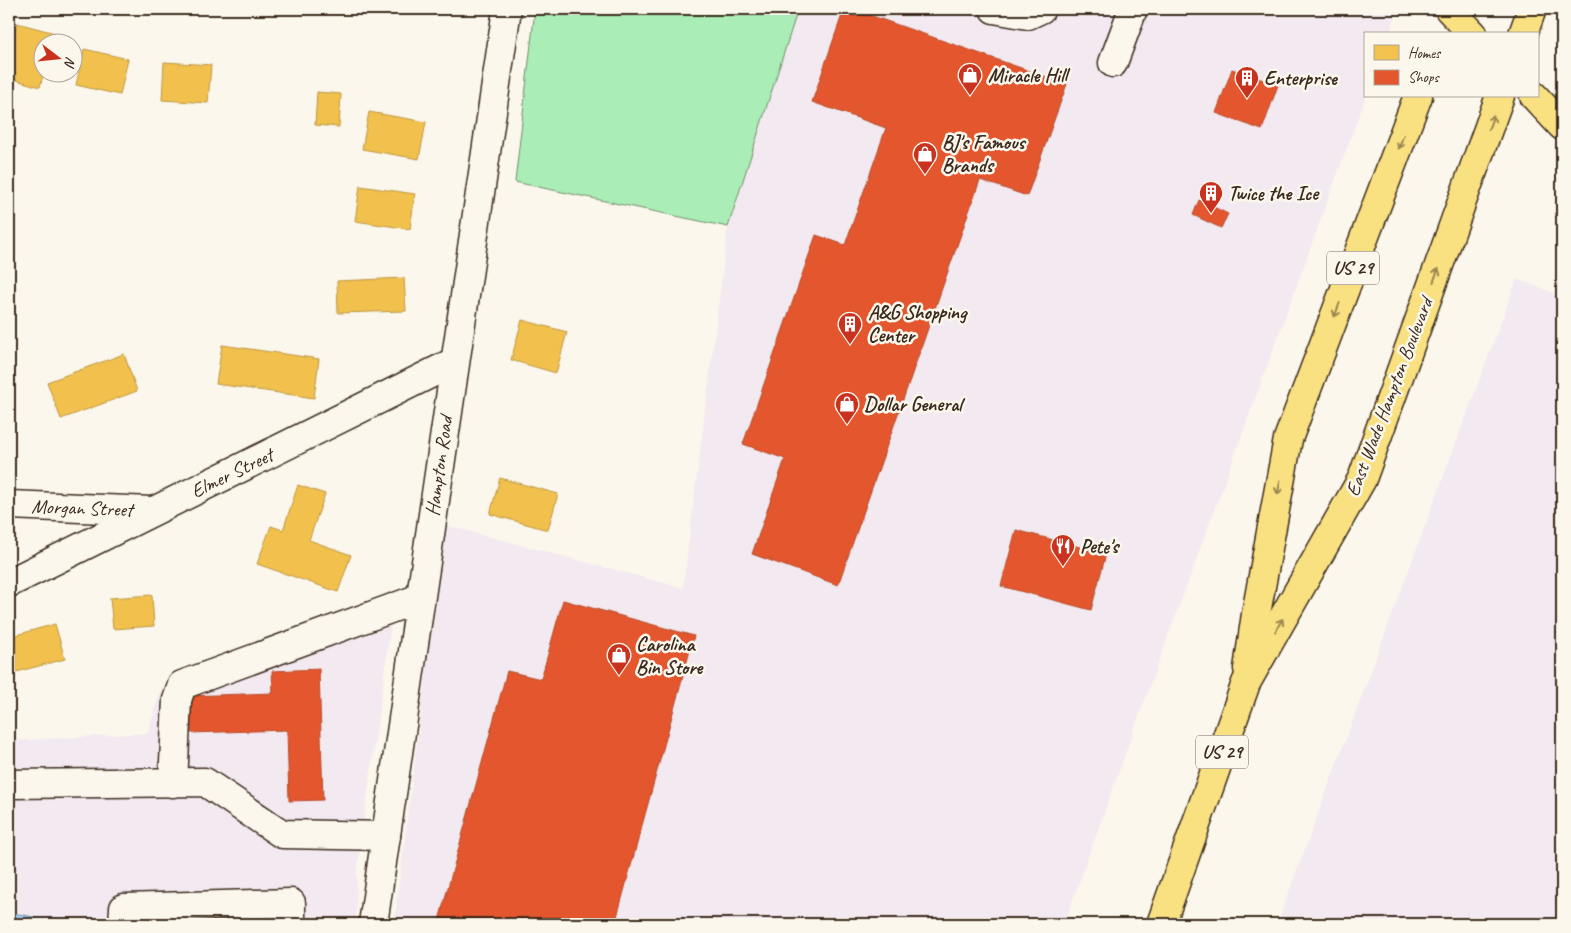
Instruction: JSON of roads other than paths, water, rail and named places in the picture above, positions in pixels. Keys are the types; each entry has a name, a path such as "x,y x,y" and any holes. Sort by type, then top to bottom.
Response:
{"main road":[{"path":"1524,32 1532,9"},
{"path":"1449,15 1470,32"},
{"name":"East Wade Hampton Boulevard","path":"1246,683 1256,614 1288,439 1417,98"},
{"name":"East Wade Hampton Boulevard","path":"1161,924 1246,683 1362,479 1499,98"},
{"path":"1536,98 1562,126"}],"street":[{"name":"Hampton Road","path":"373,924 507,9"},
{"path":"994,9 1028,15 1041,9"},
{"path":"1113,63 1133,9"},
{"name":"Elmer Street","path":"9,583 454,362"},
{"name":"Morgan Street","path":"9,505 156,511"},
{"path":"173,783 176,700 182,685 420,598"},
{"path":"9,784 205,782 282,834 386,836"},
{"path":"123,924 124,908 291,903 290,924"}],"water":[{"path":"13,913 34,917 45,924 9,924 9,917"}],"place":[{"name":"Miracle Hill","path":"970,96"},
{"name":"Enterprise","path":"1247,99"},
{"name":"BJ's Famous Brands","path":"925,175"},
{"name":"Twice the Ice","path":"1211,214"},
{"name":"A&G Shopping Center","path":"850,345"},
{"name":"Dollar General","path":"847,425"},
{"name":"Pete's","path":"1063,567"},
{"name":"Carolina Bin Store","path":"619,676"}]}
